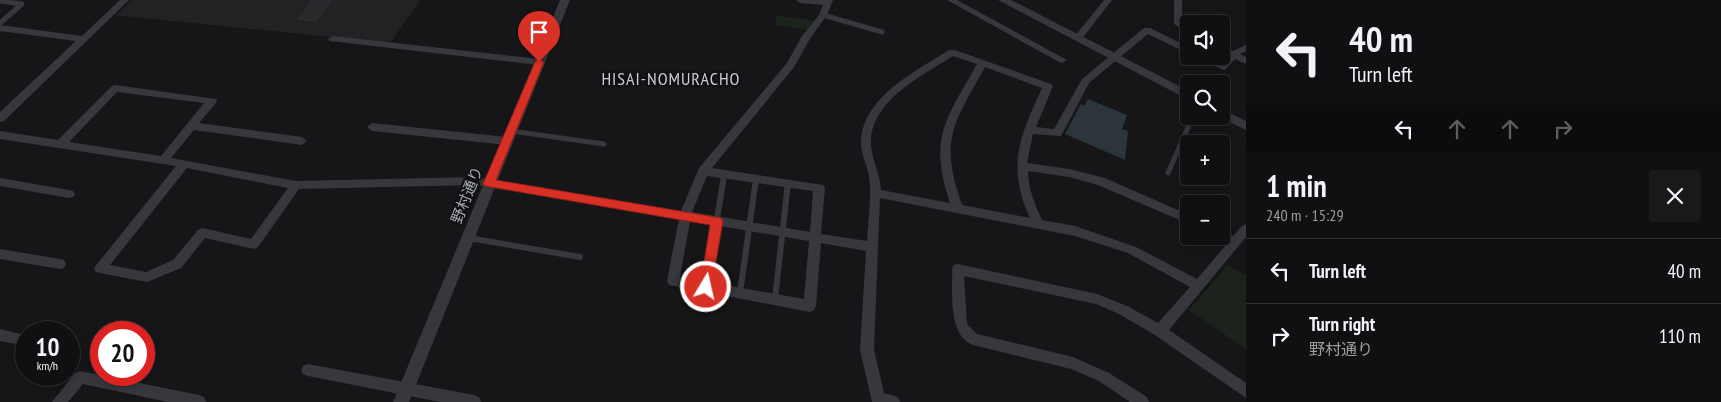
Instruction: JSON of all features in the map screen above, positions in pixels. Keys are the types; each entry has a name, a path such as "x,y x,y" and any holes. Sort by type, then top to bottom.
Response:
{"street":[{"path":"0,118 125,0"},
{"name":"野村通り","path":"403,396 565,0"},
{"path":"702,171 819,188 810,306 673,281 684,216 702,171 790,65 807,36 823,15 828,2 800,0"},
{"path":"951,0 1062,60"},
{"path":"1003,0 1180,91"},
{"path":"1078,38 1108,0"},
{"path":"1178,0 1178,24 1180,25"},
{"path":"0,28 84,38"},
{"path":"1029,130 1058,133 1085,81 1147,30 1180,46"},
{"path":"334,39 539,62"},
{"path":"1230,59 1238,51 1246,48"},
{"path":"894,402 878,400 867,350 876,193 874,172 866,142 869,123 880,105 892,93 952,52 1048,86 1026,138 1022,166 1024,189 1038,223"},
{"path":"1230,53 1246,61"},
{"path":"957,208 946,170 945,143 951,122 982,63"},
{"path":"60,144 115,88 212,101 163,160"},
{"path":"1230,118 1246,126"},
{"path":"192,126 302,142"},
{"path":"372,127 509,136"},
{"path":"0,135 163,160 296,185 476,181 872,247"},
{"path":"184,164 100,268 148,277 177,264 202,234 254,244 296,185"},
{"path":"1022,166 1069,173 1101,181 1180,216"},
{"path":"0,182 69,194"},
{"path":"876,193 1038,223 1084,234 1132,250 1199,286"},
{"path":"669,213 691,197"},
{"path":"1160,331 1246,229"},
{"path":"1230,240 1235,242"},
{"path":"0,254 60,264"},
{"path":"1142,402 1104,376 1073,363 973,339 961,324 958,269 1098,299 1160,331 1246,391"},
{"path":"0,335 15,338"},
{"path":"308,370 403,396 474,402"},
{"path":"59,402 80,377 199,402"}],"lane":[{"path":"0,1 22,4 0,23"},
{"path":"823,15 882,32"},
{"path":"1168,173 1188,125"},
{"path":"509,136 604,144"},
{"path":"706,287 724,174"},
{"path":"740,293 756,179"},
{"path":"775,299 788,183"},
{"path":"468,238 580,257"}],"shaded area":[{"path":"132,0 420,0 390,43 113,15 119,13"},
{"path":"777,15 816,21 808,30 775,25"},
{"path":"1088,99 1127,115 1122,129 1128,131 1125,160 1065,134 1081,104 1084,106"},
{"path":"1228,265 1246,276 1246,349 1189,310"}],"building":[{"path":"313,0 332,0 316,21 298,19"}],"district":[{"name":"HISAI-NOMURACHO","path":"671,79"}],"route":[{"path":"539,62 489,184 717,221 706,287"}]}
